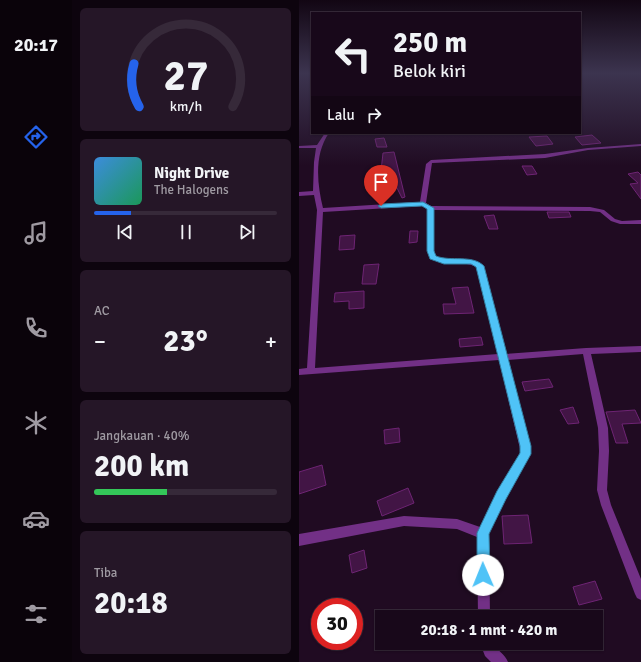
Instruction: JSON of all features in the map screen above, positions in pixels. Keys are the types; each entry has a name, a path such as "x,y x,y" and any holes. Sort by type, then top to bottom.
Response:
{"street":[{"path":"311,370 320,210 316,193 318,146 320,140 326,134"},
{"path":"423,204 429,164 431,162 545,156 588,149 641,145"},
{"path":"299,147 318,146"},
{"path":"299,194 316,193"},
{"path":"320,210 423,204 431,208 590,209 602,211 613,220 622,223 641,222"},
{"path":"431,208 431,251 433,258 444,262 472,262 480,266 504,356 525,446 526,454 502,495 483,533 484,610"},
{"path":"299,372 504,356 641,349"},
{"path":"586,351 604,439 601,490 641,594"},
{"path":"299,540 404,521 457,524 483,533"},
{"path":"490,650 501,662"}],"building":[{"path":"592,135 601,143 582,145 575,137"},
{"path":"547,136 553,144 536,146 529,137"},
{"path":"384,138 387,147 377,147 375,139"},
{"path":"394,152 405,197 402,198 388,170 381,171 383,153"},
{"path":"522,166 532,166 537,174 527,175"},
{"path":"638,172 641,175 641,199 630,184 638,183 628,174"},
{"path":"547,212 569,212 571,217 549,218"},
{"path":"494,215 498,229 489,229 484,216"},
{"path":"410,231 418,231 417,242 409,243"},
{"path":"355,235 354,249 339,250 340,236"},
{"path":"379,264 376,284 362,284 364,265"},
{"path":"468,287 474,313 444,314 443,304 456,304 452,288"},
{"path":"364,291 364,308 349,309 349,301 334,302 335,293"},
{"path":"481,337 483,345 460,347 459,339"},
{"path":"549,379 553,387 525,391 522,382"},
{"path":"573,407 579,423 568,424 560,410"},
{"path":"635,410 641,423 622,424 628,443 616,443 606,412"},
{"path":"399,428 400,442 385,444 384,430"},
{"path":"322,465 326,485 299,494 299,472"},
{"path":"408,488 414,503 382,516 377,501"},
{"path":"528,515 532,543 504,544 502,516"},
{"path":"364,550 367,568 352,573 349,555"},
{"path":"595,581 602,599 579,605 573,587"}],"route":[{"path":"381,206 423,204 431,208 431,251 433,258 444,262 472,262 480,266 504,356 526,454 502,495 483,533 483,575"}]}
